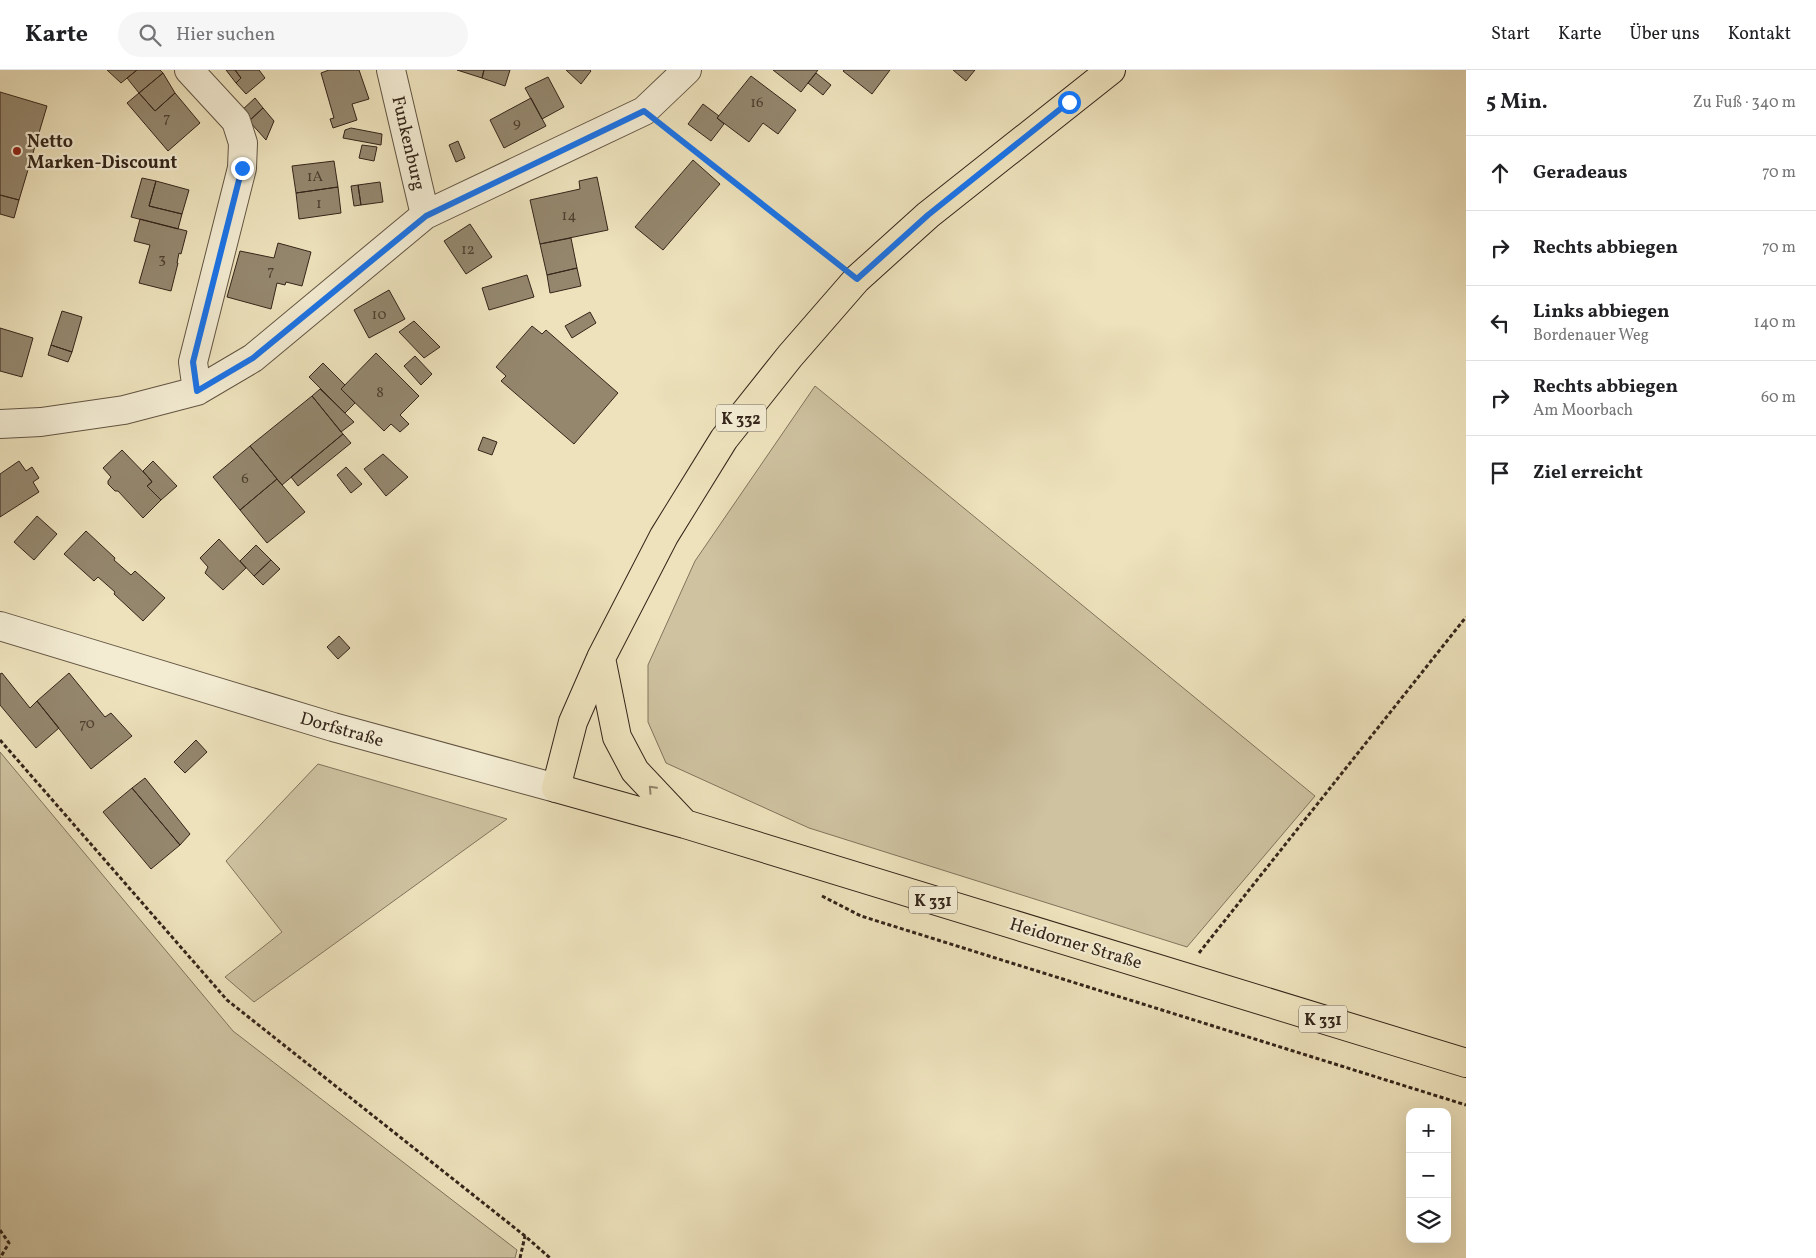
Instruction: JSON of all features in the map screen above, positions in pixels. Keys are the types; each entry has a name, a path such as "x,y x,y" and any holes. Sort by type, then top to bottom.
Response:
{"main road":[{"name":"K 332","path":"556,788 573,722 601,658 664,536 724,439 790,356 857,279 928,215 1111,70"},
{"path":"601,658 617,737 635,771 686,824"},
{"name":"Dorfstraße","path":"556,788 686,824"},
{"name":"Heidorner Straße","path":"686,824 1466,1063"}],"street":[{"path":"189,70 236,121 243,144 242,168 193,362 197,391"},
{"name":"Funkenburg","path":"391,70 426,216"},
{"path":"0,424 42,422 124,410 197,391 253,358 426,216 644,111 687,70"},
{"name":"Dorfstraße","path":"0,626 333,727 556,788"}],"path":[{"path":"644,111 857,279"},
{"path":"1181,975 1466,617"},
{"path":"0,740 226,1000 525,1236 550,1258"},
{"path":"822,896 861,916 1466,1105"},
{"path":"0,1230 9,1244 0,1258"},
{"path":"520,1258 525,1236"}],"shaded area":[{"path":"815,386 1315,796 1187,947 809,828 666,763 648,722 648,665 695,561"},
{"path":"0,752 233,1031 517,1250 515,1258 0,1258"},
{"path":"318,764 507,819 254,1002 225,977 282,932 226,861"}],"building":[{"path":"107,70 137,70 121,83"},
{"path":"137,70 160,70 163,73 139,93 127,78"},
{"path":"226,70 235,70 241,78 236,83"},
{"path":"235,70 259,70 265,78 246,94 236,83 241,78"},
{"path":"329,70 359,70 369,99 352,104 357,120 333,128 330,119 334,118 321,73"},
{"path":"457,70 484,70 482,78"},
{"path":"484,70 510,70 505,86 482,78"},
{"path":"566,70 590,70 591,71 581,84"},
{"path":"773,70 818,70 801,92"},
{"path":"844,70 890,70 872,94"},
{"path":"953,70 975,70 966,81"},
{"path":"163,73 175,93 155,111 139,93"},
{"path":"816,73 831,85 823,95 808,83"},
{"path":"751,76 796,110 778,134 763,123 749,142 717,118"},
{"path":"548,77 564,107 542,119 525,88"},
{"name":"Netto Marken-Discount","path":"0,92 47,106 19,200 0,195"},
{"path":"139,93 155,111 175,93 200,123 168,151 127,103"},
{"path":"255,98 263,108 249,121 241,111"},
{"path":"531,98 546,126 504,148 490,120"},
{"path":"703,104 719,116 717,118 724,124 711,141 688,124"},
{"path":"263,108 274,121 266,140 249,121"},
{"path":"351,128 382,134 381,145 343,138 345,130"},
{"path":"458,141 465,158 456,162 449,145"},
{"path":"362,145 377,147 374,161 359,158"},
{"path":"693,160 720,184 663,250 635,227"},
{"path":"334,161 338,187 296,193 292,166"},
{"path":"597,177 608,230 540,244 530,200 580,189 579,181"},
{"path":"142,178 156,181 149,206 182,214 178,229 131,217"},
{"path":"156,181 189,190 182,214 149,206"},
{"path":"380,182 383,202 361,205 358,185"},
{"path":"358,185 361,205 354,206 351,186"},
{"path":"338,187 341,213 299,219 296,193"},
{"path":"0,195 19,200 14,218 0,214"},
{"path":"140,219 187,231 181,254 179,253 171,291 139,283 150,245 134,241"},
{"path":"470,224 492,257 466,274 444,241"},
{"path":"571,238 577,268 547,275 540,244"},
{"path":"278,243 311,252 302,286 286,282 285,285 277,283 271,309 227,297 240,251 274,258"},
{"path":"577,268 581,286 550,293 547,275"},
{"path":"527,275 534,297 489,310 482,288"},
{"path":"389,290 405,319 369,338 354,310"},
{"path":"62,311 82,317 72,352 51,345"},
{"path":"590,312 596,323 572,338 565,326"},
{"path":"414,321 440,347 424,358 399,332"},
{"path":"532,326 542,334 546,330 618,393 574,444 501,381 506,376 496,367"},
{"path":"0,328 33,338 22,377 0,371"},
{"path":"51,345 72,352 68,362 48,355"},
{"path":"376,353 419,396 400,415 409,424 400,432 391,424 384,431 341,389"},
{"path":"415,356 432,374 421,385 404,366"},
{"path":"323,363 345,385 341,389 355,403 345,413 309,377"},
{"path":"320,389 354,422 341,432 312,396"},
{"path":"312,396 343,434 282,485 250,446"},
{"path":"343,434 351,443 298,486 291,477"},
{"path":"483,437 497,442 492,455 478,450"},
{"path":"250,446 277,479 240,510 213,477"},
{"path":"122,450 150,479 152,482 147,486 161,500 143,518 118,491 115,491 108,484 111,477 103,468"},
{"path":"383,454 408,477 386,496 364,469"},
{"path":"19,461 26,471 32,467 39,478 33,482 39,492 0,517 0,474"},
{"path":"153,461 177,486 161,500 147,486 152,482 143,471"},
{"path":"346,467 362,484 351,493 337,475"},
{"path":"277,479 305,512 267,543 240,510"},
{"path":"37,516 57,534 34,560 14,542"},
{"path":"86,531 131,575 135,571 165,598 143,621 98,577 94,581 64,554"},
{"path":"219,539 246,568 223,590 205,573 208,567 200,558"},
{"path":"256,545 271,560 254,576 240,561"},
{"path":"271,560 280,569 263,585 254,576"},
{"path":"339,636 350,648 338,659 327,647"},
{"path":"2,673 30,708 37,701 59,728 36,748 0,705 0,674"},
{"path":"69,673 105,717 111,713 132,736 91,769 37,701"},
{"path":"196,740 207,752 185,773 174,762"},
{"path":"145,778 190,834 180,845 132,788"},
{"path":"132,788 180,845 151,869 103,812"}],"place":[{"name":"Netto Marken-Discount","path":"17,151"}],"route":[{"path":"242,168 193,362 197,391 253,358 426,216 644,111 857,279 928,215 1069,102"}]}
